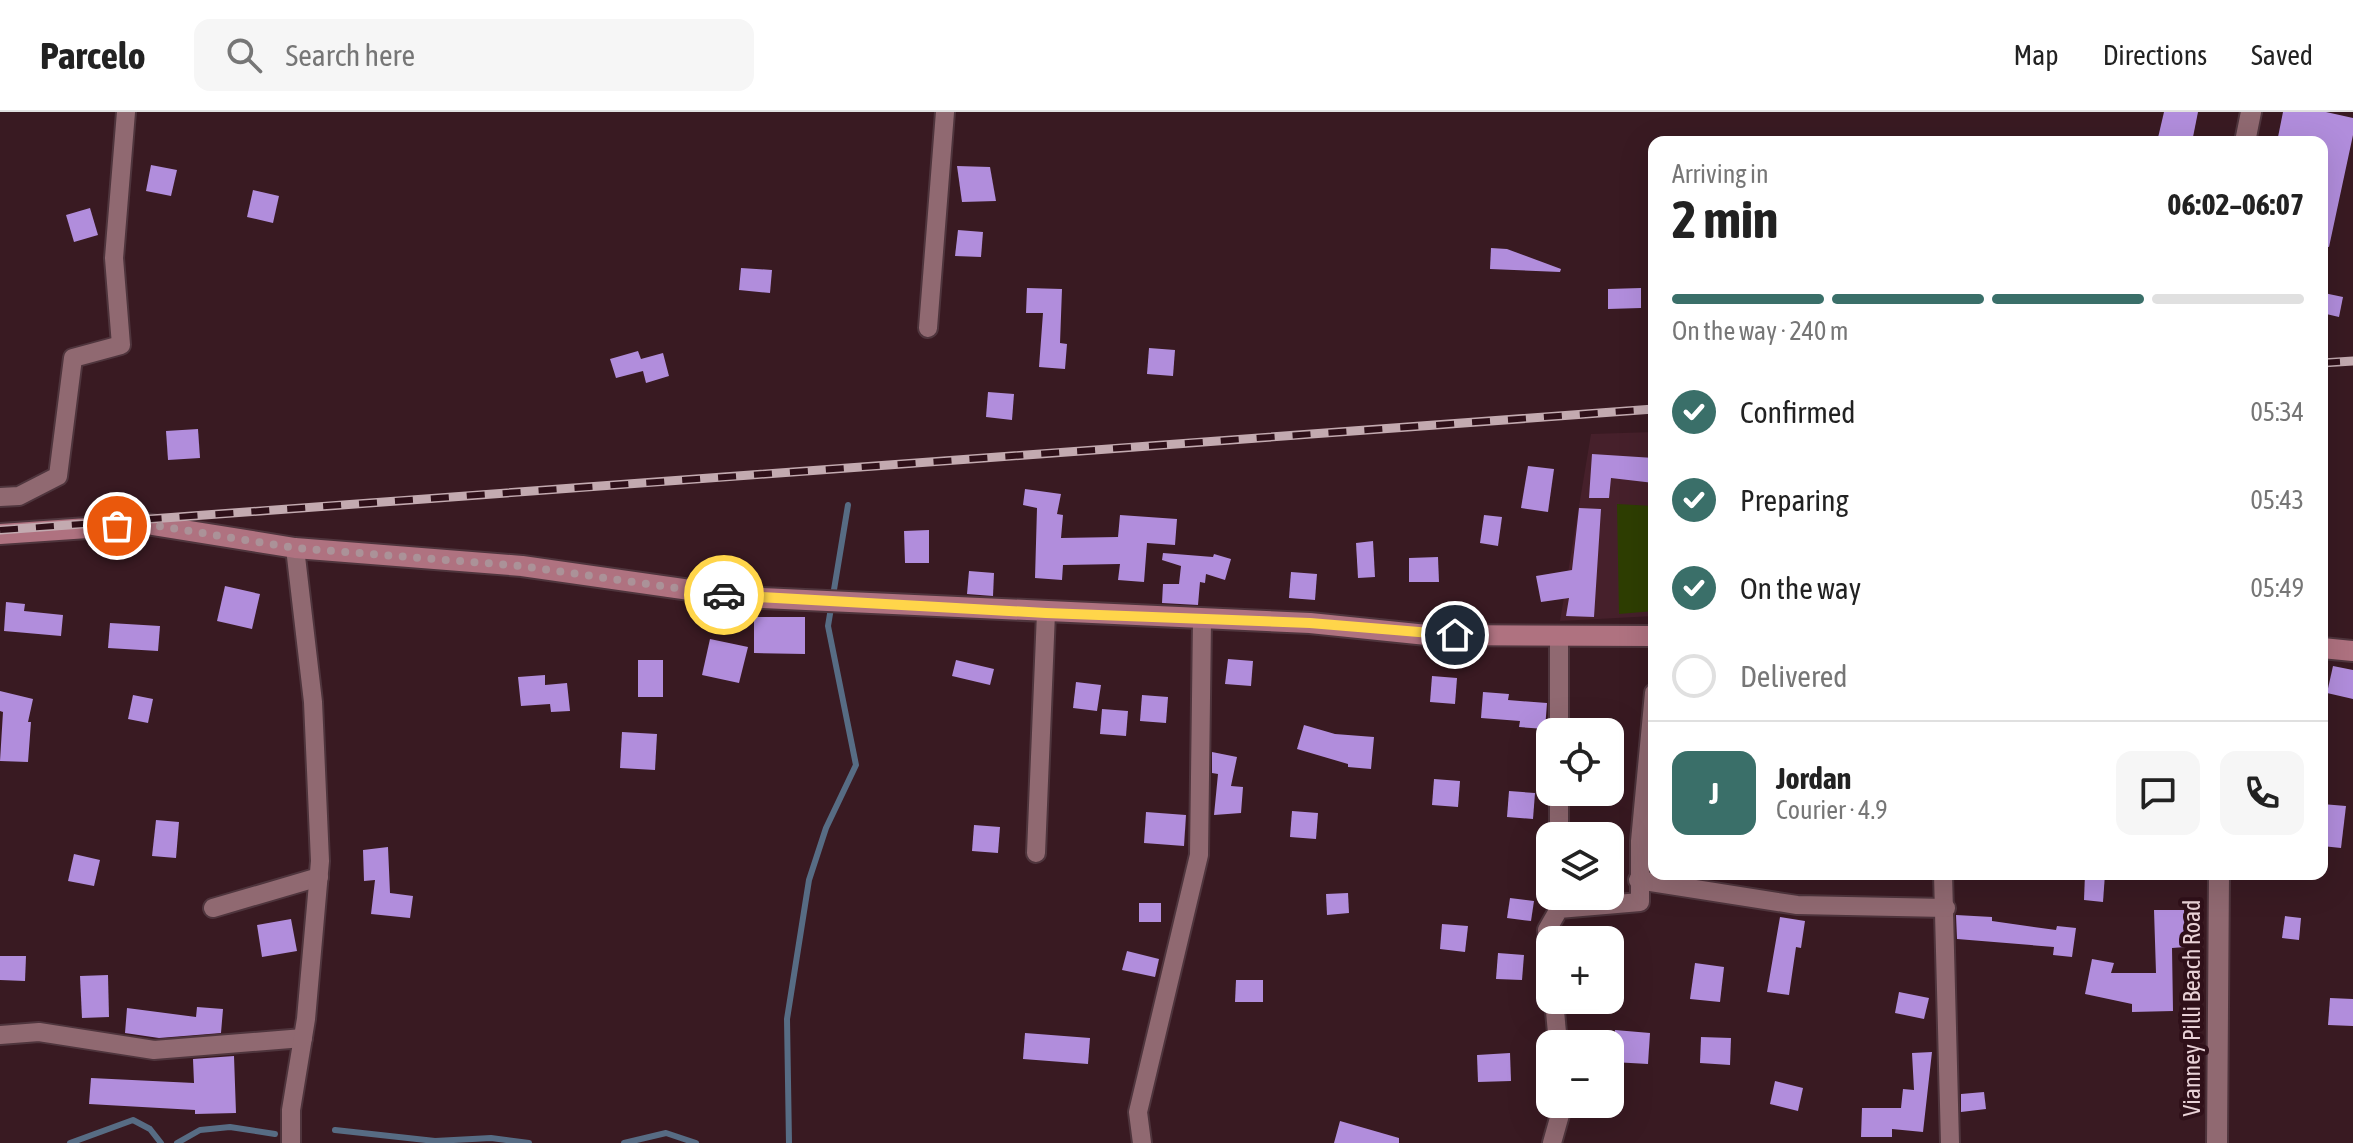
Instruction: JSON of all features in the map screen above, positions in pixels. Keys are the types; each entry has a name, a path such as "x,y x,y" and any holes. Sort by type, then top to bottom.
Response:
{"main road":[{"path":"0,534 146,524 295,548 522,566 739,597 1202,621 1310,623 1427,635 1648,636"},
{"path":"2328,649 2353,651"}],"street":[{"path":"0,497 19,496 58,476 73,358 121,345 114,258 126,112"},
{"path":"928,328 945,112"},
{"path":"2246,136 2251,112"},
{"path":"291,1143 291,1110 303,1038 319,877 313,702 295,548"},
{"path":"1036,853 1046,613"},
{"path":"1142,1143 1138,1112 1199,855 1202,621"},
{"path":"1559,636 1559,718"},
{"path":"1624,902 1640,902 1638,880 1648,763"},
{"path":"213,908 319,877"},
{"path":"1638,880 1797,905 1946,908"},
{"path":"1944,880 1950,1143"},
{"name":"Vianney Pilli Beach Road","path":"2217,1143 2219,880"},
{"path":"0,1035 39,1032 154,1050 303,1038"},
{"path":"1552,1143 1559,1118"}],"shaded area":[{"path":"1648,432 1648,616 1560,621 1591,434"}],"green space":[{"path":"1617,504 1648,506 1648,612 1619,614"}],"building":[{"path":"2164,112 2198,112 2193,136 2158,136"},
{"path":"2283,112 2326,112 2353,118 2353,135 2329,247 2328,136 2278,136"},
{"path":"151,165 177,170 171,196 146,191"},
{"path":"957,166 990,167 996,201 962,202"},
{"path":"253,190 279,196 273,223 247,217"},
{"path":"90,208 98,235 74,242 66,215"},
{"path":"958,230 983,232 981,257 955,256"},
{"path":"1491,248 1507,249 1561,269 1560,272 1490,269"},
{"path":"741,268 772,270 770,293 739,290"},
{"path":"1027,288 1062,289 1060,343 1067,344 1065,369 1039,367 1043,313 1026,313"},
{"path":"1641,288 1641,308 1608,309 1608,289"},
{"path":"2328,294 2343,297 2339,317 2328,314"},
{"path":"1149,348 1175,350 1173,376 1147,374"},
{"path":"638,351 641,359 663,353 669,376 646,383 643,371 616,378 610,359"},
{"path":"988,392 1014,394 1012,420 986,417"},
{"path":"198,429 200,458 168,460 166,431"},
{"path":"1592,454 1648,458 1648,482 1611,478 1609,498 1589,498"},
{"path":"1528,466 1554,469 1548,512 1521,508"},
{"path":"1025,489 1061,494 1057,514 1063,515 1061,538 1118,537 1120,515 1177,519 1175,545 1147,543 1144,582 1118,580 1120,564 1063,565 1062,580 1035,578 1037,508 1023,505"},
{"path":"1579,508 1601,509 1594,617 1566,616 1569,598 1541,602 1536,576 1572,570"},
{"path":"1484,515 1502,517 1498,546 1480,543"},
{"path":"929,530 929,563 905,563 904,531"},
{"path":"1373,541 1375,577 1358,578 1356,543"},
{"path":"1163,553 1213,557 1214,554 1231,559 1225,580 1206,574 1205,583 1200,582 1198,605 1162,603 1163,584 1179,584 1181,566 1162,560"},
{"path":"1438,557 1439,582 1409,582 1409,558"},
{"path":"969,571 994,573 993,596 967,594"},
{"path":"1291,572 1317,574 1315,600 1289,598"},
{"path":"225,586 260,594 252,629 217,621"},
{"path":"6,602 25,604 24,611 63,615 61,636 4,631"},
{"path":"754,617 805,617 805,654 754,653"},
{"path":"110,623 160,626 158,651 108,648"},
{"path":"710,639 748,647 739,683 702,675"},
{"path":"1228,659 1253,661 1251,686 1225,684"},
{"path":"638,660 663,660 663,697 638,697"},
{"path":"956,660 994,669 990,685 952,676"},
{"path":"2333,666 2353,670 2353,699 2328,693"},
{"path":"545,675 545,685 567,683 570,711 551,712 550,704 521,706 518,677"},
{"path":"1432,676 1457,678 1455,704 1430,702"},
{"path":"1076,682 1101,685 1097,711 1073,708"},
{"path":"0,691 33,699 28,722 31,722 28,762 0,761 3,712 0,711"},
{"path":"1483,692 1509,694 1508,700 1547,703 1546,718 1536,718 1536,728 1519,727 1520,721 1481,718"},
{"path":"133,695 153,699 148,723 128,719"},
{"path":"1142,695 1168,697 1166,723 1140,721"},
{"path":"1102,709 1128,711 1126,736 1100,734"},
{"path":"1304,725 1335,734 1374,737 1371,769 1348,767 1348,764 1297,749"},
{"path":"622,732 657,734 655,770 620,768"},
{"path":"1212,752 1237,757 1231,786 1243,787 1241,813 1214,815 1218,774 1212,773"},
{"path":"1434,779 1460,781 1458,807 1432,805"},
{"path":"1509,791 1535,793 1533,819 1507,817"},
{"path":"2328,804 2346,806 2341,848 2328,847"},
{"path":"1292,811 1318,813 1316,839 1290,837"},
{"path":"1146,812 1186,815 1184,846 1144,843"},
{"path":"156,820 179,822 176,858 152,856"},
{"path":"974,825 1000,827 998,853 972,851"},
{"path":"388,847 390,893 413,896 410,918 371,914 375,880 364,881 363,850"},
{"path":"74,854 100,860 94,886 68,881"},
{"path":"2085,880 2105,880 2103,902 2084,900"},
{"path":"1348,893 1349,913 1327,915 1326,894"},
{"path":"1510,898 1534,901 1531,921 1507,918"},
{"path":"1139,903 1161,903 1161,922 1139,922"},
{"path":"2154,910 2184,910 2185,947 2172,948 2173,1011 2132,1012 2132,1004 2085,994 2092,959 2114,963 2111,973 2156,973"},
{"path":"1956,915 1992,917 1992,921 2056,930 2057,926 2076,928 2072,957 2053,955 2054,947 1957,939"},
{"path":"2285,916 2301,918 2299,940 2282,938"},
{"path":"1780,917 1805,921 1801,948 1796,947 1789,995 1767,992"},
{"path":"291,919 297,951 262,957 257,925"},
{"path":"1442,924 1468,926 1465,952 1440,949"},
{"path":"1127,951 1159,959 1155,977 1122,970"},
{"path":"1498,953 1524,955 1522,980 1496,979"},
{"path":"0,956 26,956 25,981 0,980"},
{"path":"1695,963 1724,967 1720,1002 1690,999"},
{"path":"108,975 109,1017 82,1018 80,976"},
{"path":"1236,980 1263,980 1263,1002 1235,1002"},
{"path":"1899,992 1929,998 1924,1019 1895,1013"},
{"path":"2330,998 2353,999 2353,1026 2328,1025"},
{"path":"197,1007 223,1009 221,1033 159,1038 125,1033 127,1008 196,1017"},
{"path":"1624,1031 1650,1033 1648,1064 1624,1063"},
{"path":"1025,1033 1090,1038 1088,1064 1023,1059"},
{"path":"1701,1037 1731,1038 1730,1065 1700,1063"},
{"path":"1932,1052 1923,1132 1892,1129 1892,1137 1861,1137 1862,1108 1901,1108 1903,1089 1914,1090 1912,1053"},
{"path":"1510,1053 1511,1081 1478,1082 1477,1055"},
{"path":"234,1056 236,1113 195,1114 195,1110 89,1104 91,1078 194,1083 193,1059"},
{"path":"1775,1081 1803,1088 1798,1111 1770,1104"},
{"path":"1984,1092 1986,1109 1961,1112 1961,1094"},
{"path":"1340,1121 1399,1138 1399,1143 1334,1143"}],"waterway":[{"path":"789,1143 787,1019 809,880 826,828 856,765 828,626 848,505"},
{"path":"70,1143 133,1120 150,1129 161,1143"},
{"path":"177,1143 200,1130 230,1127 275,1134"},
{"path":"335,1130 435,1141 491,1138 529,1143"},
{"path":"624,1143 666,1133 696,1143"}],"railway":[{"path":"2328,363 2353,361"},
{"path":"0,530 1648,409"}],"way so far":[{"path":"117,526 146,524 295,548 522,566 724,595"}],"route":[{"path":"724,595 1202,621 1310,623 1455,635"}]}
